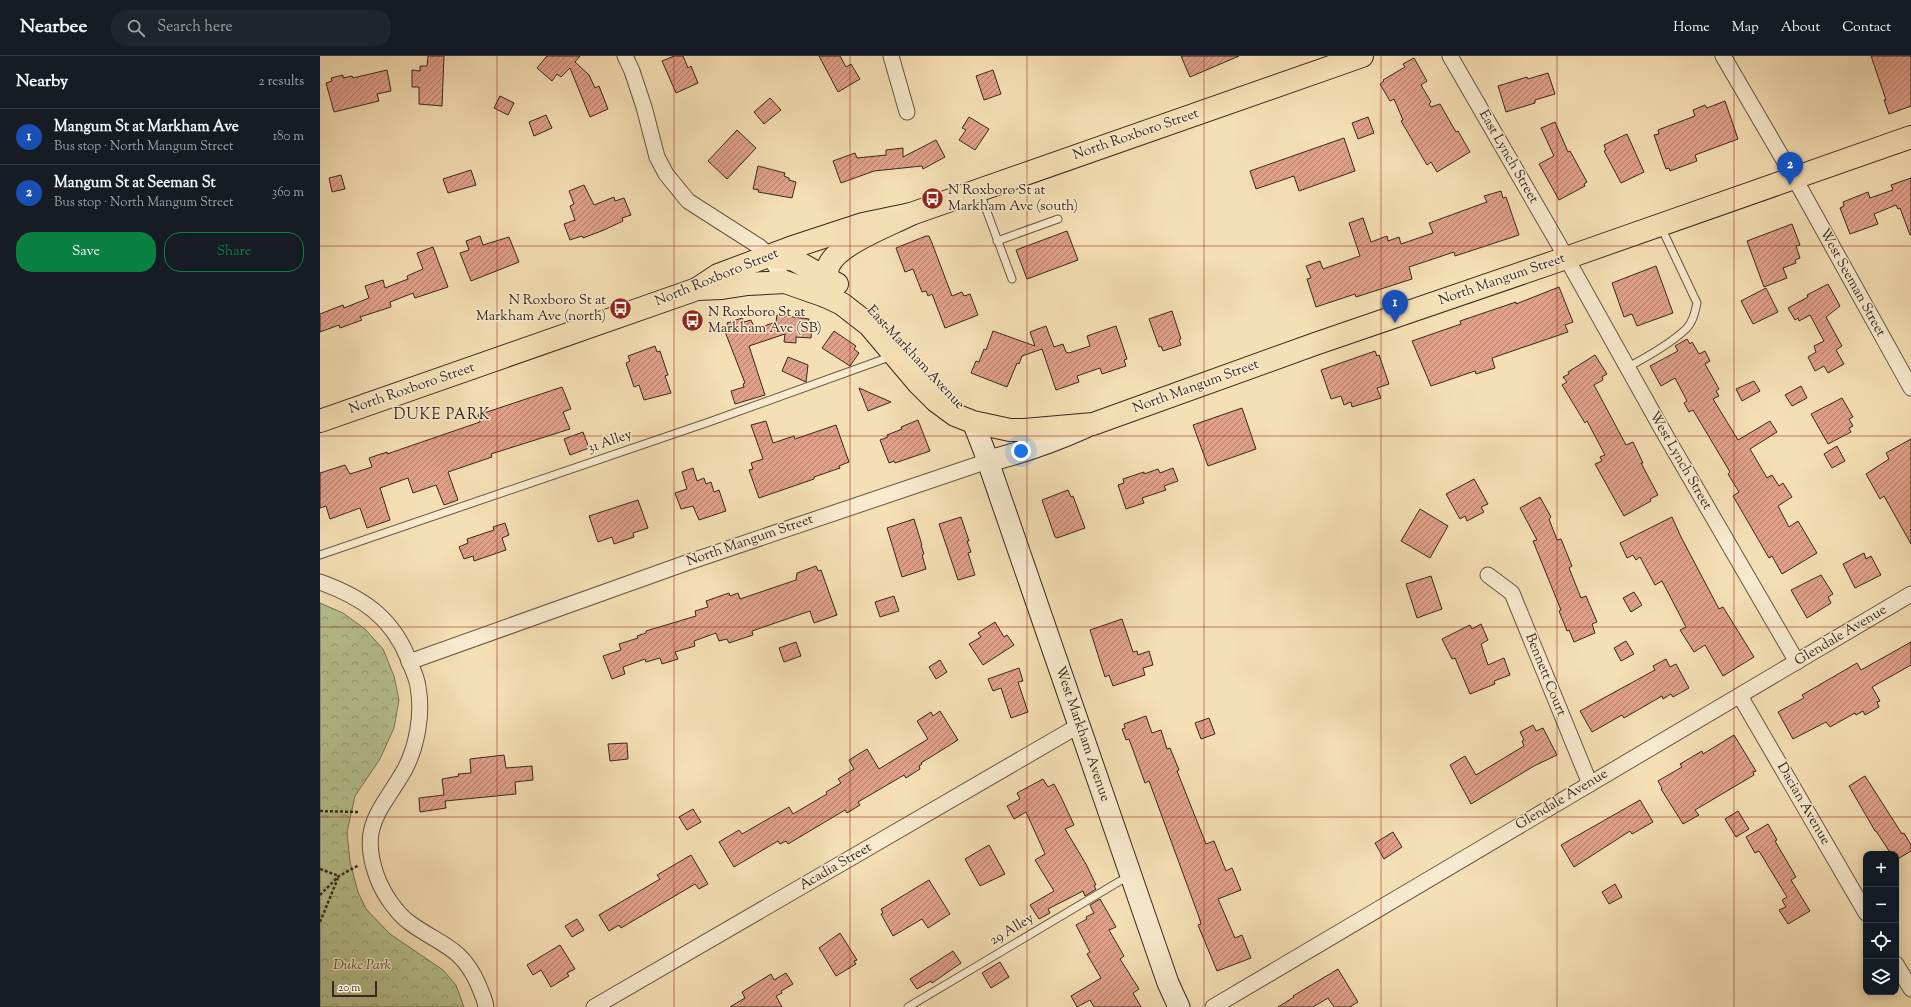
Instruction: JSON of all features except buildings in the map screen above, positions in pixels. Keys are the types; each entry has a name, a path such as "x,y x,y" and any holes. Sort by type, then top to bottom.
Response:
{"main road":[{"name":"North Roxboro Street","path":"825,286 832,259 842,249 911,214 1362,56"},
{"name":"North Mangum Street","path":"972,422 1010,430 1093,424 1315,344 1911,137"},
{"name":"North Roxboro Street","path":"320,421 697,289 718,275 769,256 862,224 911,214"},
{"name":"East Markham Avenue","path":"769,256 794,260 825,286 872,310 900,351 944,392 963,407 972,422"},
{"name":"East Markham Avenue","path":"697,289 785,282 825,286"}],"street":[{"path":"625,56 632,71 644,107 657,157 666,174 688,200 715,219 753,242 769,256 785,282"},
{"path":"891,56 907,112"},
{"name":"East Lynch Street","path":"1450,56 1566,258"},
{"name":"West Seeman Street","path":"1723,56 1794,178 1911,388"},
{"name":"West Lynch Street","path":"1566,258 1663,431 1796,662"},
{"name":"East Markham Avenue","path":"972,422 988,460"},
{"name":"North Mangum Street","path":"409,662 686,563 988,460 1006,456 1060,438 1093,424"},
{"name":"West Markham Avenue","path":"988,460 1078,726 1166,976 1179,1007"},
{"name":"Bennett Court","path":"1488,575 1512,592 1590,784"},
{"path":"320,582 356,598 378,614 393,629 402,643 418,687 419,725 417,736 405,768 376,813 371,830 370,846 372,860 381,886 397,910 409,923 451,948 465,961 474,975 486,1007"},
{"name":"Glendale Avenue","path":"1214,1007 1911,594"},
{"name":"Dacian Avenue","path":"1740,696 1863,908"},
{"name":"Acadia Street","path":"594,1007 1078,726"},
{"path":"1899,969 1911,989"}],"lane":[{"path":"979,190 997,242 1012,279"},
{"path":"997,242 1058,219"},
{"path":"1628,367 1654,352 1687,328 1695,314 1696,303 1660,225"},
{"name":"31 Alley","path":"320,555 694,427 900,351"},
{"name":"29 Alley","path":"908,1007 1120,881 1131,877"}],"path":[{"path":"320,811 359,812"},
{"path":"320,895 339,876 372,860"},
{"path":"320,869 339,876"},
{"path":"320,922 339,876"}],"green space":[{"name":"Duke Park","path":"320,603 343,613 365,629 383,649 394,676 399,700 394,728 380,759 355,796 347,832 350,862 358,892 366,909 390,934 443,970 456,985 464,1007 320,1007"}],"place":[{"name":"Mangum St at Seeman St","path":"1790,185"},
{"name":"N Roxboro St at Markham Ave (south)","path":"933,199"},
{"name":"N Roxboro St at Markham Ave (north)","path":"621,309"},
{"name":"N Roxboro St at Markham Ave (SB)","path":"692,321"},
{"name":"Mangum St at Markham Ave","path":"1395,323"}],"district":[{"name":"DUKE PARK","path":"442,415"}]}
